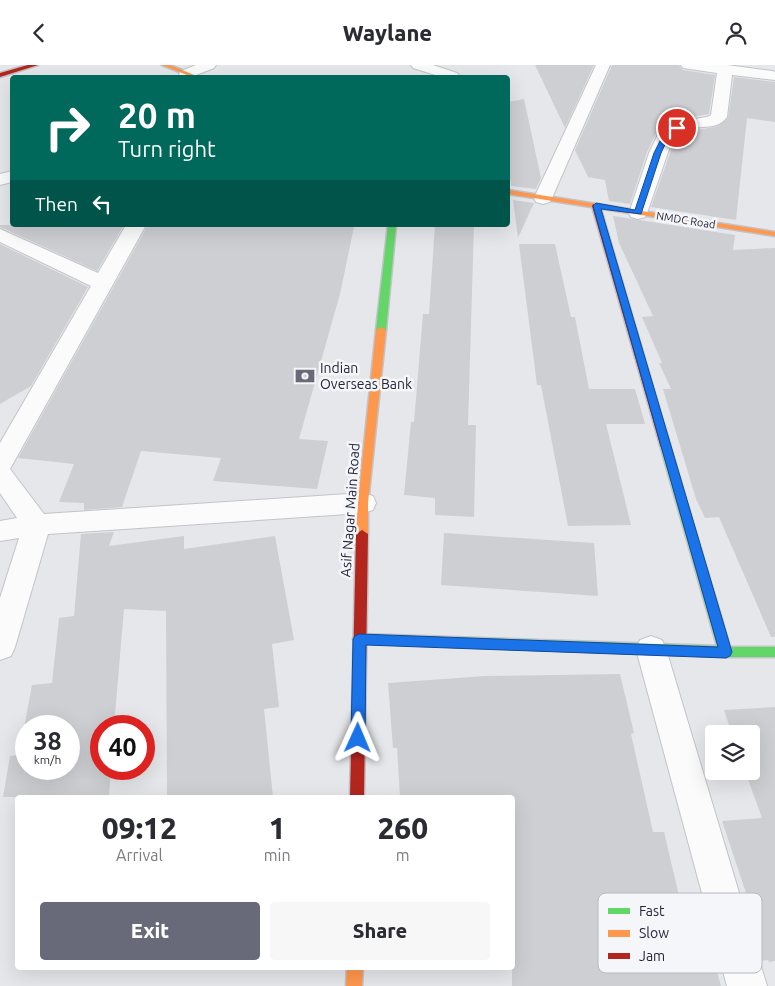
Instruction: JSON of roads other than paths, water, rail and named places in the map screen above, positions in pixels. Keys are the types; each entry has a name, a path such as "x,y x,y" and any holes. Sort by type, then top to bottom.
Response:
{"street":[{"path":"0,75 35,65"},
{"path":"165,65 189,75"},
{"path":"193,75 210,65"},
{"path":"418,65 454,73"},
{"path":"543,197 603,65"},
{"path":"688,65 772,76"},
{"path":"638,213 658,153 667,133 687,124 710,122 719,117 725,69"},
{"name":"NMDC Road","path":"510,192 775,234"},
{"path":"596,206 726,652"},
{"path":"0,465 135,227"},
{"name":"Asif Nagar Main Road","path":"357,795 363,503 392,227"},
{"path":"0,235 102,283"},
{"path":"0,473 37,525"},
{"path":"0,531 37,525 363,503"},
{"path":"0,647 37,525"},
{"path":"359,639 726,652 775,652"},
{"path":"651,649 721,893"},
{"path":"354,970 354,986"},
{"path":"743,973 747,986"}],"place":[{"name":"Indian Overseas Bank","path":"305,376"}]}
